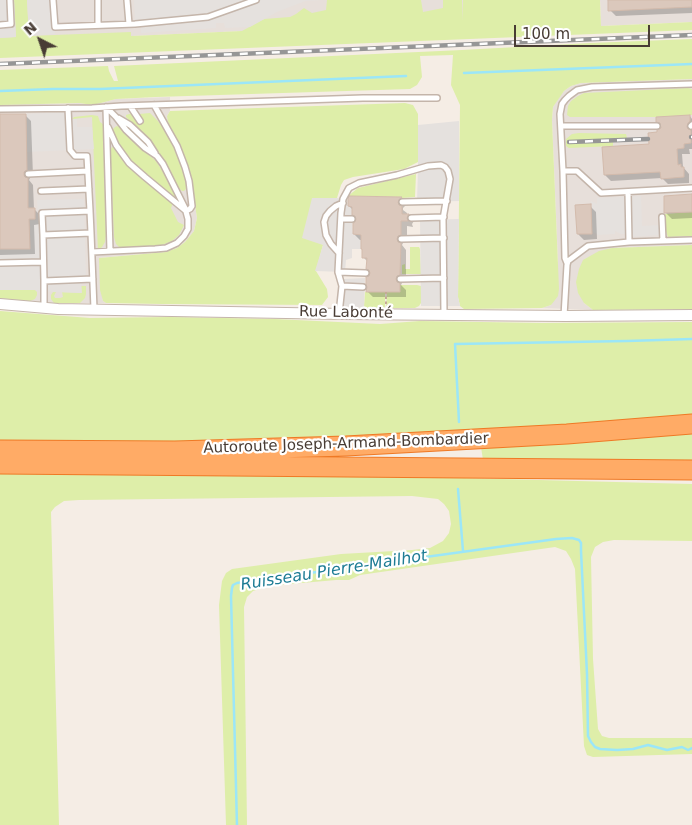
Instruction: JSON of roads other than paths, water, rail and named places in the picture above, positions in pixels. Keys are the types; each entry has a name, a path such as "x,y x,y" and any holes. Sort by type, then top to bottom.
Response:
{"highway":[{"name":"Autoroute Joseph-Armand-Bombardier","path":"0,450 175,451 346,446 567,434 692,424"},
{"name":"Autoroute Joseph-Armand-Bombardier","path":"0,464 691,470"}],"street":[{"name":"Rue Labonté","path":"0,304 44,308 339,314 692,315"}],"lane":[{"path":"0,25 11,24 10,0"},
{"path":"53,0 54,27 129,24 208,17 256,0"},
{"path":"98,0 98,25"},
{"path":"128,0 129,24"},
{"path":"564,316 567,263 565,258 560,114 562,104 569,96 582,89 592,87 692,84"},
{"path":"0,109 92,108 363,98 436,98"},
{"path":"154,105 177,146 185,167 192,206 186,211"},
{"path":"130,106 140,121"},
{"path":"92,252 166,248 184,236 188,229 186,211 163,164 157,156 145,148 126,130 106,107"},
{"path":"106,107 110,251"},
{"path":"68,108 70,150 75,156 87,156 94,309"},
{"path":"106,122 116,145 129,164 186,211"},
{"path":"561,126 657,126"},
{"path":"339,314 342,286 338,272 340,219 346,191 352,185 441,165 445,167 450,175 444,217 444,314"},
{"path":"563,171 577,170 601,193 692,188"},
{"path":"28,174 88,171"},
{"path":"41,191 89,189"},
{"path":"628,192 629,242"},
{"path":"402,202 446,201"},
{"path":"339,252 331,244 326,234 324,222 330,211 342,203"},
{"path":"44,308 42,213 90,210"},
{"path":"411,218 444,217"},
{"path":"662,217 663,241"},
{"path":"340,219 352,219"},
{"path":"42,235 91,233"},
{"path":"401,239 444,238"},
{"path":"567,263 588,246 629,242 692,240"},
{"path":"0,263 43,262"},
{"path":"338,272 366,273"},
{"path":"400,279 444,278"},
{"path":"44,281 93,280"},
{"path":"342,286 363,287"}],"waterway":[{"path":"464,73 692,64"},
{"path":"0,91 100,89 406,76"},
{"path":"459,422 455,344 692,339"},
{"path":"458,489 463,551"},
{"name":"Ruisseau Pierre-Mailhot","path":"237,825 231,596 233,585 237,583 556,539 572,538 579,540 581,543 588,736 591,742 600,749 633,749 648,745 667,750 682,747 688,750 692,748"}],"railway":[{"path":"0,64 692,35"},
{"path":"569,142 648,139"}]}
